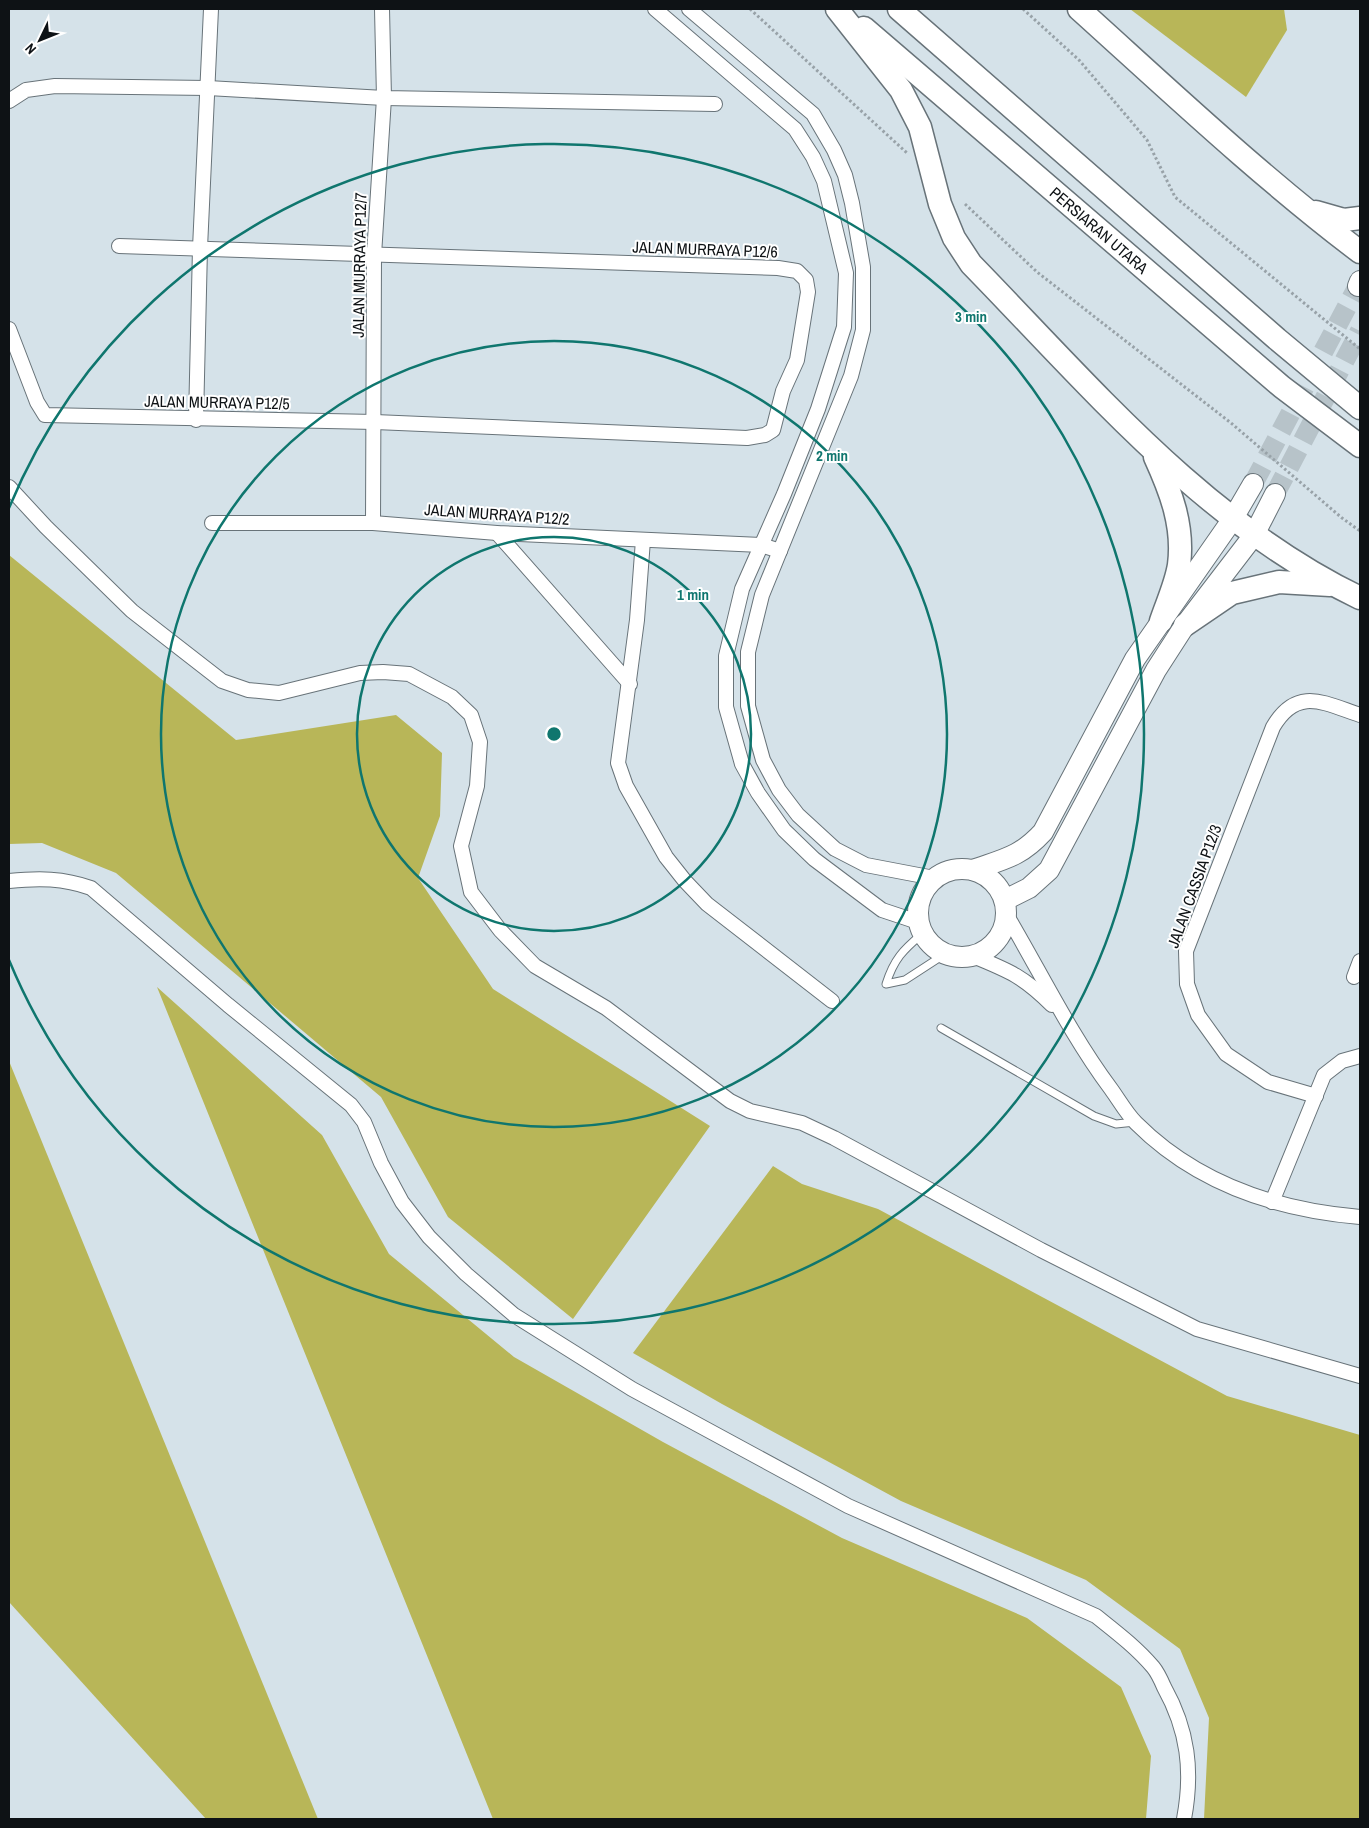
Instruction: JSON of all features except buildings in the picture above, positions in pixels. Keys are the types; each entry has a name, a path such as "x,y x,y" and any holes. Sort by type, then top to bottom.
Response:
{"main road":[{"path":"837,9 901,90 920,127 940,204 954,238 971,264 1152,450 1232,520 1333,585 1360,598"},
{"name":"PERSIARAN UTARA","path":"842,9 1282,387 1360,446"},
{"path":"899,9 1147,227 1360,408"},
{"path":"1079,9 1204,124 1303,208 1360,252"},
{"path":"1303,208 1344,220 1360,218"},
{"path":"1152,450 1172,493 1180,530 1179,566 1161,621"},
{"path":"1185,626 1232,593 1279,582 1333,585"}],"street":[{"path":"196,420 200,248 210,9"},
{"name":"JALAN MURRAYA P12/7","path":"373,523 375,422 374,255 384,98 382,9"},
{"path":"655,9 795,129 813,157 824,181 846,273 844,327 818,409 742,589 726,656 726,707 742,764 758,793 784,830 814,859 882,910 920,928"},
{"path":"689,9 813,114 834,150 845,175 852,203 863,268 863,330 851,376 762,596 748,652 748,706 763,760 779,790 798,815 835,850 866,865 934,878"},
{"path":"9,101 26,90 55,86 208,88 384,98 715,104"},
{"name":"JALAN MURRAYA P12/6","path":"119,246 778,268 797,271 806,280 808,292 797,360 783,391 773,430 765,435 747,438 375,422"},
{"name":"JALAN MURRAYA P12/5","path":"9,329 37,402 45,415 196,420 375,422"},
{"path":"1253,484 1232,520 1135,659 1043,832 1030,847 1014,856 973,870 953,869 934,878 926,887 920,898 917,910 920,928 932,946 945,954 959,958 973,956 993,945 1002,931 1006,907 1049,870 1156,670 1185,626 1254,535 1275,494"},
{"path":"9,487 46,527 132,611 222,680 248,690 279,692 360,673 382,672 408,674 452,697 471,715 480,742 477,786 461,846 471,892 500,930 535,966 606,1008 730,1102 750,1111 802,1123 834,1138 1041,1250 1197,1329 1360,1376"},
{"name":"JALAN MURRAYA P12/2","path":"212,523 373,523 497,533 761,545 780,551"},
{"path":"497,533 630,684"},
{"path":"643,540 630,684 618,763 626,786 666,857 707,904 832,1001"},
{"name":"JALAN CASSIA P12/3","path":"1316,1096 1268,1082 1226,1054 1198,1015 1187,984 1186,951 1280,715 1290,706 1304,700 1318,700 1360,715"},
{"path":"973,870 993,881 1060,1012 1095,1068 1135,1122 1182,1162 1248,1196 1320,1214 1360,1217"},
{"path":"9,881 38,878 68,880 92,888 228,1004 334,1089 351,1105 364,1122 381,1163 402,1202 429,1237 466,1274 514,1315 632,1389 848,1506 1096,1616 1129,1642 1154,1668 1172,1700 1185,1733 1189,1771 1184,1819"},
{"path":"973,956 1012,972 1032,985 1060,1012"},
{"path":"1354,977 1360,961"},
{"path":"1272,1202 1324,1075 1342,1061 1360,1056"}],"lane":[{"path":"920,928 892,967 886,984 905,980 945,954"},
{"path":"941,1028 1094,1116 1116,1124 1135,1122"}],"path":[{"path":"750,9 908,154"},
{"path":"1023,9 1079,60 1147,140 1175,197 1360,349"},
{"path":"965,204 1037,272 1231,423 1342,518 1360,531"}],"shaded area":[{"path":"1130,9 1284,9 1287,30 1246,97"},
{"path":"9,555 236,740 396,715 442,753 440,816 418,878 493,989 710,1126 573,1319 448,1217 381,1097 116,873 42,843 9,844"},
{"path":"157,987 322,1135 389,1254 514,1357 663,1442 842,1538 1027,1618 1121,1687 1151,1756 1146,1819 493,1819"},
{"path":"9,1061 318,1819 206,1819 9,1602"},
{"path":"773,1166 802,1184 878,1209 1227,1396 1360,1435 1360,1819 1204,1819 1209,1718 1180,1649 1086,1580 901,1501 722,1404 633,1353"}],"tunnel":[{"path":"1253,484 1358,286"},
{"path":"1275,494 1360,331"}]}
